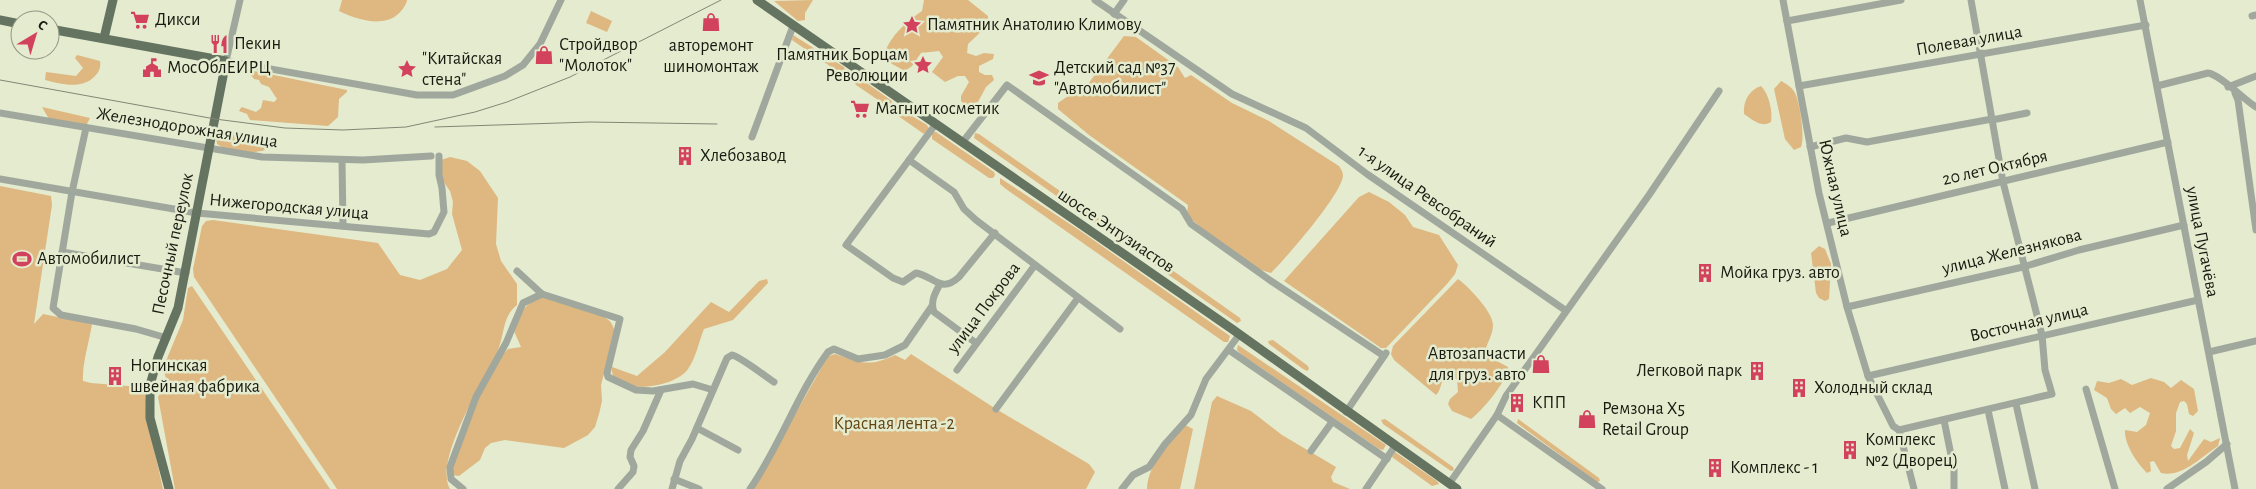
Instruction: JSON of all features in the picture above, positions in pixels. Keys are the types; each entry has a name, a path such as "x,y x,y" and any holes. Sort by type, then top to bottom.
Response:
{"main road":[{"path":"104,38 113,0"},
{"name":"шоссе Энтузиастов","path":"757,0 1453,486"},
{"path":"60,31 226,61"},
{"name":"Песочный переулок","path":"168,489 149,408 152,377 178,308 226,61"}],"street":[{"path":"240,0 226,61 417,95 453,95 505,76 523,65 540,44 561,0"},
{"name":"1-я улица Ревсобраний","path":"1095,0 1232,94 1306,128 1367,174 1565,310"},
{"path":"1114,14 1124,0"},
{"name":"Южная улица","path":"1783,0 1819,193 1828,223 1847,307 1868,376 1893,426 1899,430 1914,489"},
{"path":"1787,21 1901,0"},
{"path":"1899,430 2052,394 2045,370 2042,335 2023,267 2003,182 1971,0"},
{"name":"улица Пугачёва","path":"2140,0 2235,489"},
{"name":"Полевая улица","path":"1798,86 2146,25"},
{"path":"752,137 793,26"},
{"path":"2157,86 2208,73 2215,74 2228,87 2256,107"},
{"path":"2228,87 2256,76"},
{"path":"962,144 1007,85 1182,209 1191,224 1271,281 1385,354 1346,412"},
{"path":"1453,486 1497,415 1506,396 1719,92"},
{"path":"2235,92 2238,100 2256,230"},
{"name":"Железнодорожная улица","path":"0,113 262,157 342,160 431,156"},
{"path":"1810,147 1846,138 1868,142 2027,113"},
{"path":"935,125 846,245 893,278 904,282 916,273 924,274 940,284 953,282 959,277 995,233"},
{"path":"86,128 72,192 53,305 55,311 61,315 136,329 167,338"},
{"name":"20 лет Октября","path":"1828,223 2168,142"},
{"name":"Нижегородская улица","path":"0,179 197,213 428,234 434,232 444,212 442,188 438,175 439,156"},
{"path":"342,160 344,226"},
{"path":"909,160 954,192 964,209 1120,329"},
{"name":"улица Железнякова","path":"1847,307 2023,267 2079,250 2184,225"},
{"path":"62,252 186,273"},
{"name":"улица Покрова","path":"957,370 1035,265"},
{"path":"517,271 542,294 620,319 608,377 636,390 661,390 693,384 713,390"},
{"path":"750,489 766,466 788,421 828,352 834,349 858,359 885,355 905,345 932,306 940,284"},
{"path":"463,489 451,479 450,467 469,413 506,343 523,302 542,294"},
{"path":"996,409 1078,298"},
{"name":"Восточная улица","path":"1868,376 2198,300"},
{"path":"932,306 940,317 976,343"},
{"path":"1122,489 1133,475 1149,467 1165,444 1191,415 1206,379 1239,335"},
{"path":"2209,352 2256,339"},
{"path":"1229,350 1387,459"},
{"path":"672,489 680,460 697,428 727,358 732,355 774,382"},
{"path":"618,489 633,472 634,466 630,457 631,450 643,431 661,390"},
{"path":"2086,390 2115,489"},
{"path":"2016,404 2035,489"},
{"path":"1988,410 2005,489"},
{"path":"1497,415 1602,489"},
{"path":"1944,420 1954,470 1954,489"},
{"path":"1311,451 1332,422"},
{"path":"697,428 738,450"},
{"path":"2167,489 2206,462 2227,444"},
{"path":"1366,489 1395,446"},
{"path":"674,479 699,489"}],"green space":[{"path":"342,0 407,1 395,17 386,20 367,21 339,11"},
{"path":"813,0 805,13 805,20 798,21 774,1"},
{"path":"924,0 968,0 988,16 988,25 968,44 967,53 976,56 984,53 994,54 993,59 979,66 979,72 985,75 992,75 994,80 986,87 978,102 966,106 961,101 961,96 969,82 965,76 958,76 945,82 932,72 943,57 939,51 921,53 912,66 905,71 892,64 884,55 890,42 900,30 922,11"},
{"path":"591,11 612,21 607,32 586,23"},
{"path":"793,35 844,67 846,72 844,74 840,73 792,40"},
{"path":"1124,36 1136,37 1178,67 1185,78 1191,75 1232,103 1269,121 1339,166 1343,176 1333,197 1312,226 1271,273 1261,270 1239,258 1191,219 1187,214 1188,205 1089,135 1058,109 1058,103 1071,94 1077,86 1088,84"},
{"path":"77,55 100,61 99,71 90,80 71,85 45,80 46,72 76,76 83,68 75,58"},
{"path":"244,69 347,90 339,99 338,117 328,126 250,120 247,114 239,111 242,107 256,112 261,108 263,100 274,102 277,99 269,87 261,84 259,80 254,79 250,74 245,73"},
{"path":"858,77 892,101 891,105 887,106 856,85 853,81"},
{"path":"1781,81 1793,90 1799,106 1802,142 1801,147 1794,150 1785,139 1774,89"},
{"path":"1761,86 1770,103 1771,122 1767,124 1757,123 1744,114 1745,105 1750,93"},
{"path":"42,107 90,118 86,126 49,119"},
{"path":"897,107 927,125 929,129 924,134 894,113"},
{"path":"932,132 936,132 994,172 993,178 989,178 932,139"},
{"path":"975,133 1240,318 1241,321 1237,323 974,138"},
{"path":"221,134 250,134 274,147 245,153 231,151 217,144 216,137"},
{"path":"450,157 467,161 480,171 498,198 496,244 501,261 517,284 517,305 506,320 498,350 463,419 455,440 449,459 447,476 450,489 337,489 194,277 193,269 202,226 206,221 213,220 378,243 400,275 420,280 447,269 462,250 452,214 453,202 450,191 441,178 441,160"},
{"path":"1000,178 1082,232 1230,336 1228,342 1224,342 1006,189 1000,184"},
{"path":"0,186 51,196 52,205 34,324 43,314 92,324 83,381 140,387 145,393 148,422 163,489 0,489"},
{"path":"1369,192 1389,202 1405,215 1413,227 1439,235 1458,265 1455,274 1447,284 1386,348 1381,348 1284,281 1359,197"},
{"path":"1819,246 1825,249 1831,264 1829,299 1825,301 1819,298 1816,293 1811,253"},
{"path":"767,279 768,283 733,320 704,329 693,360 681,376 657,385 644,387 620,383 614,377 612,367 637,376 665,352 711,302 729,312 759,281"},
{"path":"1458,279 1479,300 1492,320 1492,332 1485,352 1508,367 1500,387 1471,419 1452,411 1448,404 1450,399 1458,392 1457,380 1452,375 1446,374 1436,395 1394,360 1391,354 1393,346"},
{"path":"192,286 330,489 175,489 158,397 167,382 163,368 183,320 188,288"},
{"path":"542,297 592,311 609,320 613,327 615,333 601,385 602,401 595,427 588,435 564,448 505,440 491,443 485,448 480,460 459,476 453,475 451,470 482,389 499,360 508,349 521,347 514,331 519,319 523,310 530,303"},
{"path":"1273,340 1308,366 1309,369 1307,371 1303,369 1269,344 1268,341"},
{"path":"1238,345 1386,445 1383,450 1242,355 1237,350"},
{"name":"Красная лента -2","path":"835,354 871,363 895,355 905,360 911,354 996,409 1089,464 1095,472 1086,489 753,489 823,365 829,356"},
{"path":"2151,378 2164,382 2171,388 2181,380 2194,389 2198,411 2193,416 2189,414 2187,404 2184,401 2180,402 2176,413 2176,431 2171,446 2174,449 2180,448 2190,429 2194,433 2187,455 2188,461 2204,439 2211,442 2220,438 2218,446 2184,470 2169,474 2161,473 2154,461 2150,462 2151,471 2147,473 2135,459 2129,447 2125,430 2137,432 2146,425 2150,413 2140,407 2130,413 2125,408 2116,414 2111,409 2107,398 2094,390 2097,381 2109,383 2121,379 2132,385"},
{"path":"1217,396 1251,411 1282,435 1336,467 1331,477 1333,482 1350,489 1194,489 1212,402"},
{"path":"1385,419 1453,467 1454,470 1451,471 1383,424 1381,420"},
{"path":"1518,419 1599,478 1600,481 1597,482 1517,423"},
{"path":"1185,425 1193,429 1180,489 1147,489 1151,471 1160,454"},
{"path":"1395,452 1439,484 1432,486 1392,457"}],"railway":[{"path":"0,80 215,119 285,128 343,130 406,127 475,112 507,102 570,77 721,0"},
{"path":"435,127 590,122 717,124"}],"place":[{"name":"Дикси","path":"140,20"},
{"name":"авторемонт шиномонтаж","path":"711,22"},
{"name":"Памятник Анатолию Климову","path":"912,25"},
{"name":"Пекин","path":"219,44"},
{"name":"Стройдвор \"Молоток\"","path":"544,55"},
{"name":"Памятник Борцам Революции","path":"923,65"},
{"name":"МосОблЕИРЦ","path":"152,68"},
{"name":"\"Китайская стена\"","path":"407,69"},
{"name":"Детский сад №37 \"Автомобилист\"","path":"1039,78"},
{"name":"Магнит косметик","path":"860,109"},
{"name":"Хлебозавод","path":"685,156"},
{"name":"Автомобилист","path":"22,259"},
{"name":"Мойка груз. авто","path":"1705,273"},
{"name":"Автозапчасти для груз. авто","path":"1541,364"},
{"name":"Легковой парк","path":"1757,371"},
{"name":"Ногинская швейная фабрика","path":"115,376"},
{"name":"Холодный склад","path":"1799,388"},
{"name":"КПП","path":"1517,403"},
{"name":"Ремзона X5 Retail Group","path":"1587,419"},
{"name":"Комплекс №2 (Дворец)","path":"1850,450"},
{"name":"Комплекс - 1","path":"1715,468"}]}
